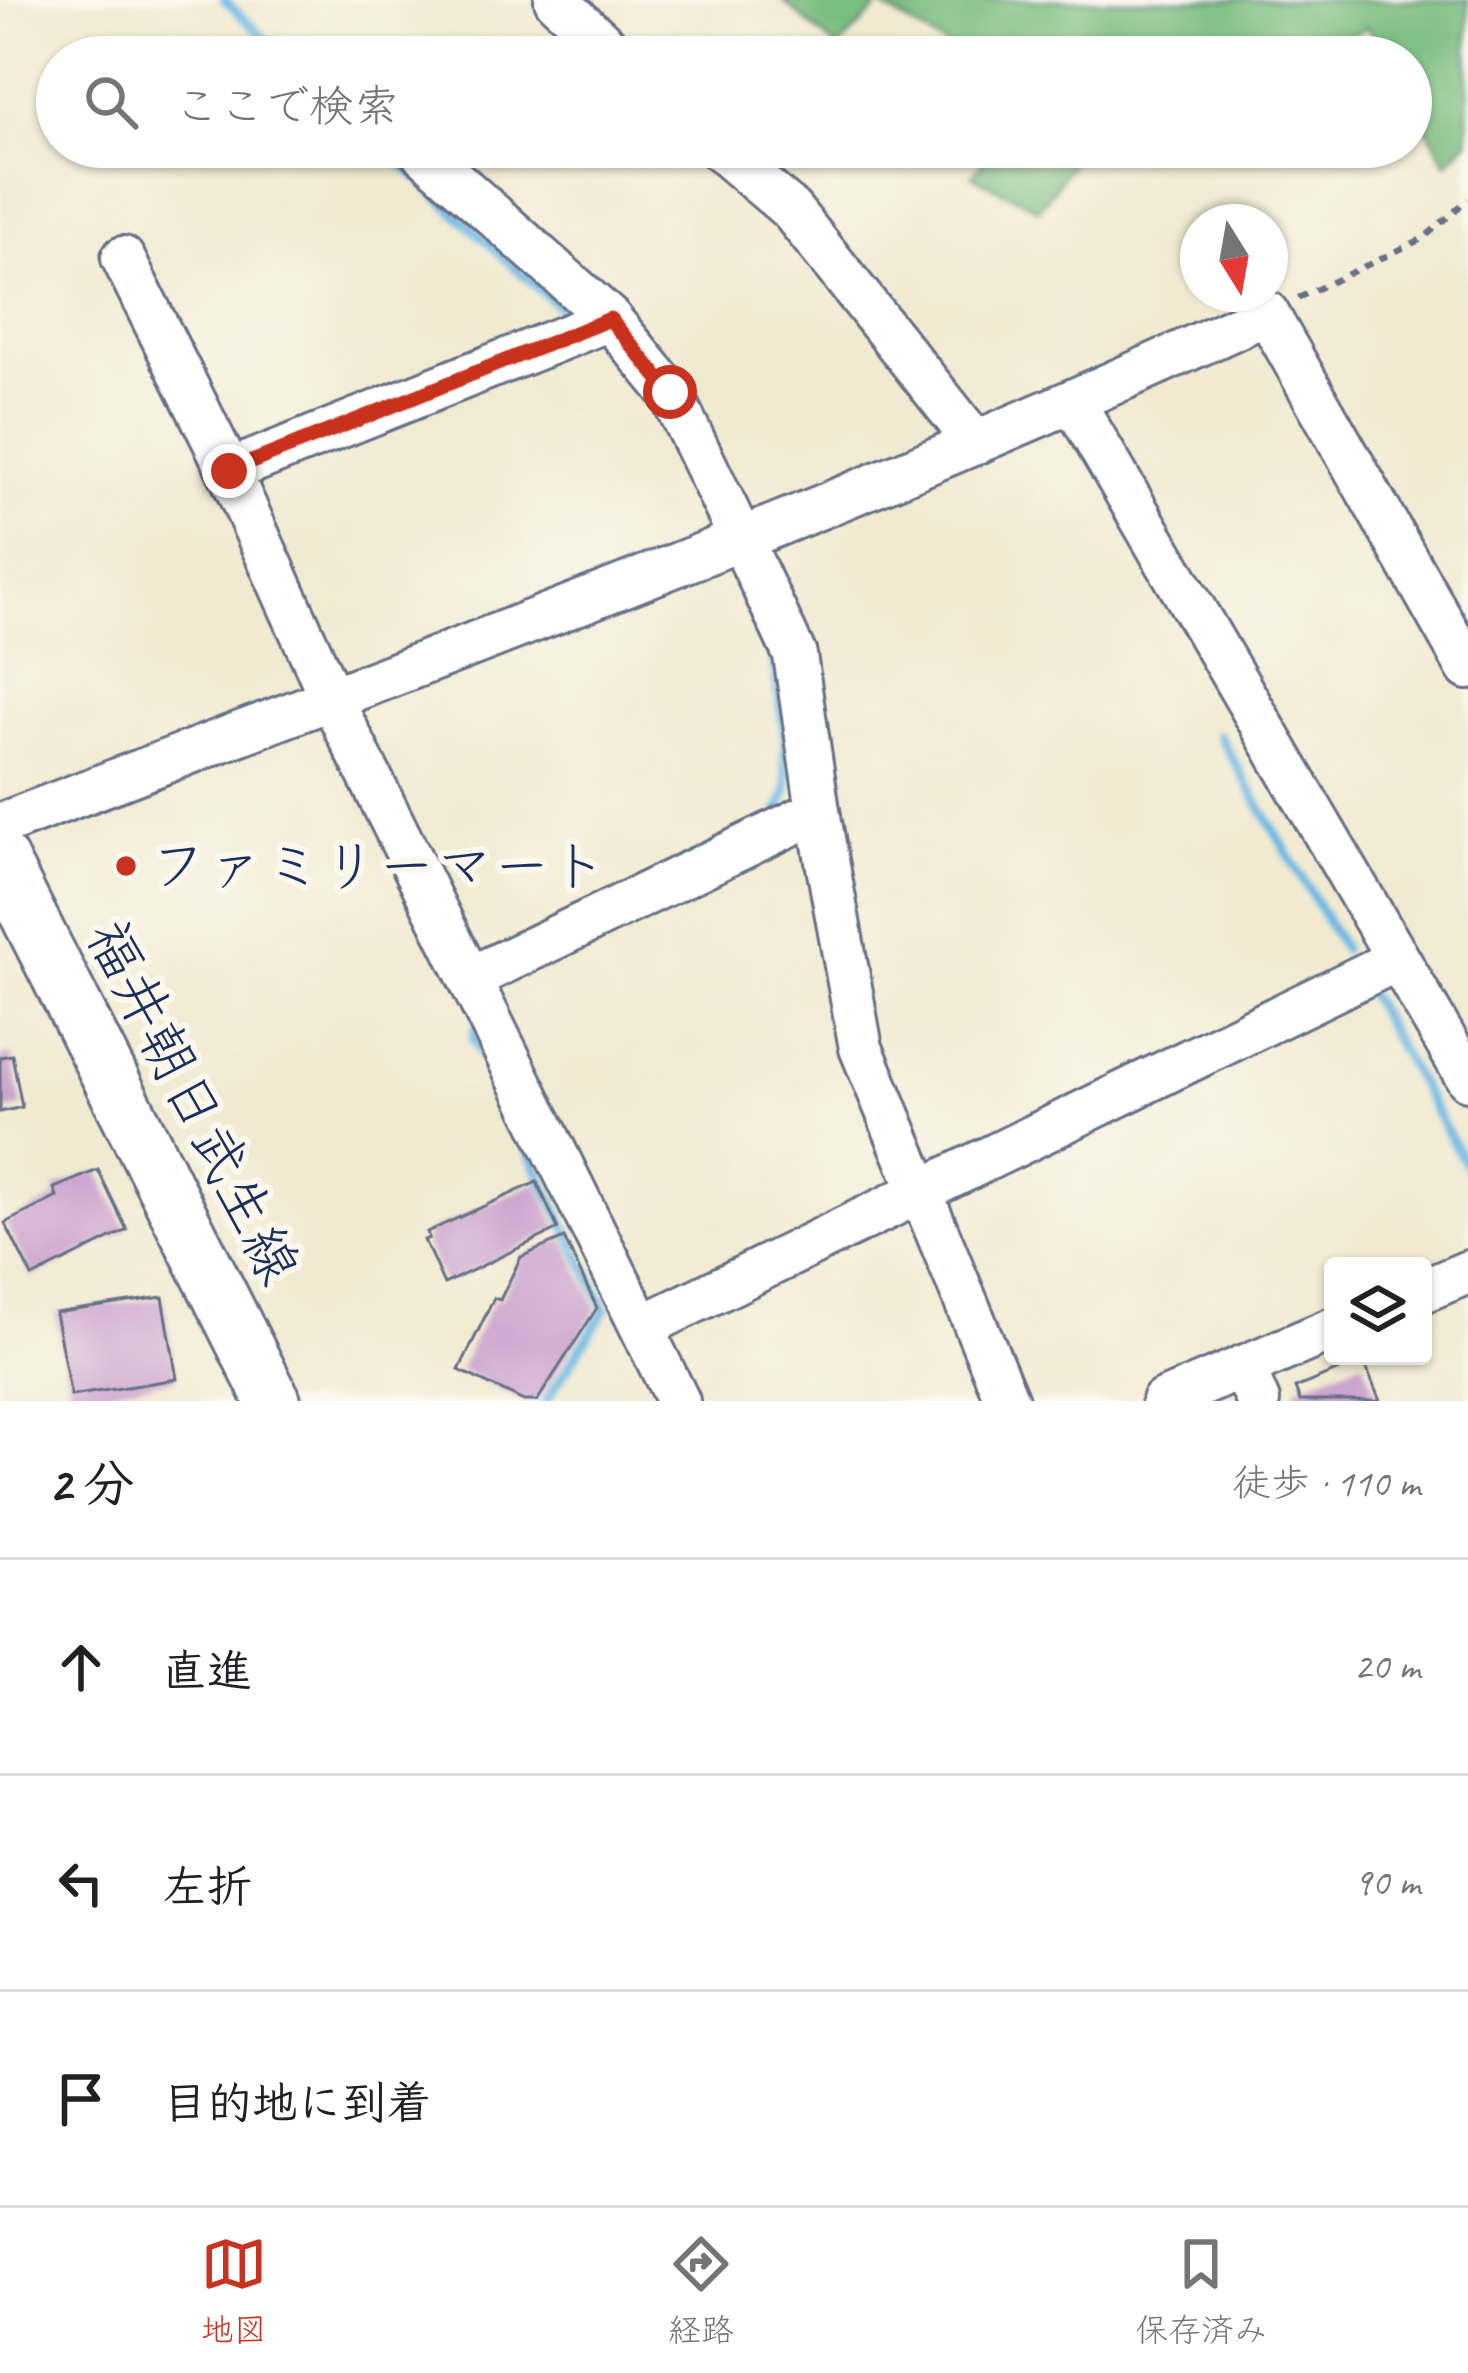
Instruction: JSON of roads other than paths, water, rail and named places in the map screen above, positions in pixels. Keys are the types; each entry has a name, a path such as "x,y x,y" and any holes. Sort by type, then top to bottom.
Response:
{"main road":[{"name":"福井朝日武生線","path":"0,859 273,1401"}],"street":[{"path":"556,0 595,36"},
{"path":"441,168 610,319 670,392 795,655 861,1048 1007,1401"},
{"path":"742,168 791,210 976,443"},
{"path":"123,258 229,471 331,698 678,1401"},
{"path":"0,825 741,539 1074,404 1268,313 1468,668"},
{"path":"229,471 610,319"},
{"path":"1074,404 1468,1079"},
{"path":"471,978 818,811"},
{"path":"642,1327 1398,959"},
{"path":"1432,1288 1468,1272"},
{"path":"1163,1401 1250,1384 1324,1335"}],"waterway":[{"path":"224,0 263,36"},
{"path":"406,168 574,321"},
{"path":"595,340 626,370"},
{"path":"738,584 772,655 786,743 787,784 778,811"},
{"path":"1219,735 1343,949"},
{"path":"1369,995 1468,1169"},
{"path":"476,1026 473,1038 606,1309 546,1401"}],"place":[{"name":"ファミリーマート","path":"126,866"}]}
